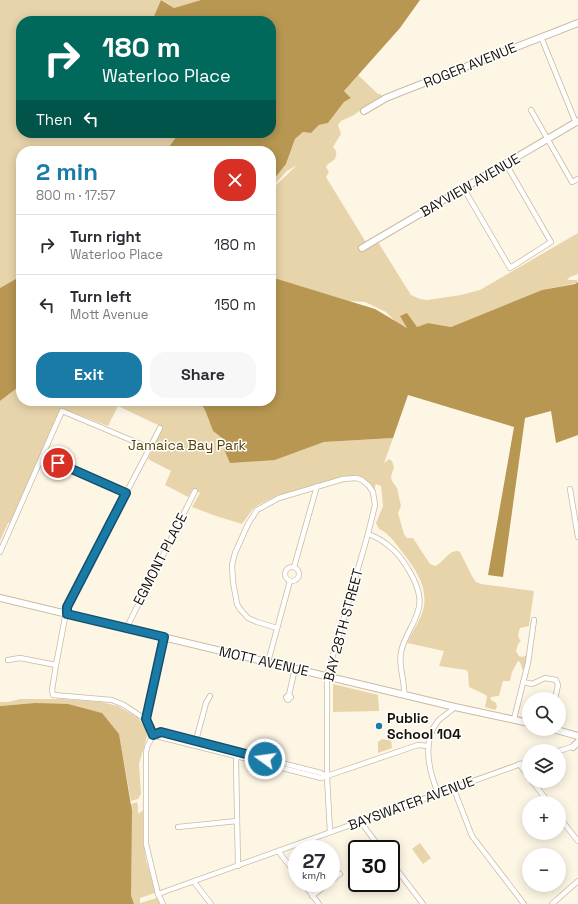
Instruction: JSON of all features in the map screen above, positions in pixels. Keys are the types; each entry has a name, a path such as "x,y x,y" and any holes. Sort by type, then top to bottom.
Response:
{"street":[{"name":"ROGER AVENUE","path":"364,111 386,98 578,23"},
{"path":"541,37 577,122"},
{"path":"531,110 572,182 578,179"},
{"name":"BAYVIEW AVENUE","path":"362,248 577,122"},
{"path":"464,188 510,268 552,242 506,164"},
{"path":"0,552 62,411 150,448"},
{"path":"153,735 146,719 124,705 112,700 53,695 52,690 67,614 67,607 160,428"},
{"path":"43,456 126,493"},
{"name":"BAY 28TH STREET","path":"317,486 346,478 356,478 367,484 373,492 375,505 327,676 327,777 330,832"},
{"path":"294,567 317,486"},
{"path":"277,628 248,618 240,609 233,582 233,559 240,540 257,510 279,498 317,486"},
{"path":"570,489 578,537"},
{"name":"EGMONT PLACE","path":"126,628 196,491"},
{"path":"571,496 577,495"},
{"path":"368,534 381,540 397,554 414,580 418,592 419,606 401,651 400,659 405,686 404,694"},
{"path":"290,581 295,580 298,577 298,570 294,567"},
{"path":"290,581 285,577 285,572 288,568 294,567"},
{"path":"268,662 290,581"},
{"name":"MOTT AVENUE","path":"0,598 455,707 522,721"},
{"path":"514,719 528,663 534,620"},
{"path":"146,719 164,637"},
{"path":"8,660 20,658 56,665"},
{"path":"289,695 295,668"},
{"path":"523,682 532,684 545,678 556,680 558,685 556,692"},
{"path":"195,743 206,703 210,696"},
{"path":"438,793 429,769 428,746 438,722 455,707"},
{"path":"566,733 578,736"},
{"path":"153,735 195,743 321,778 415,746 428,746"},
{"path":"153,735 147,747 146,753 146,844 158,894 163,904"},
{"path":"566,749 576,745"},
{"path":"237,754 236,820 238,866"},
{"name":"BAYSWATER AVENUE","path":"158,894 522,763"},
{"path":"519,764 522,768"},
{"path":"453,787 472,836 524,904"},
{"path":"537,788 544,796"},
{"path":"178,827 236,820"},
{"path":"360,821 374,840"},
{"path":"566,826 578,841"},
{"path":"278,851 288,864"},
{"path":"400,874 423,904"},
{"path":"552,904 578,881"},
{"path":"194,882 211,904"},
{"path":"309,892 319,904"},
{"path":"312,896 317,892"}],"green space":[{"path":"0,0 161,0 154,16 16,16 16,138 175,138 170,146 16,146 16,279 0,288"},
{"path":"162,0 201,0 174,8"},
{"path":"358,75 383,97 354,115 341,121 338,125 341,134 333,147 336,151 336,156 335,159 326,167 329,172 326,177 367,244 376,239 411,295 427,300 461,295 480,290 578,233 578,274 567,280 577,280 577,283 542,290 451,327 428,323 417,327 408,328 396,322 386,312 365,302 348,301 276,279 276,185 297,165 287,171 276,183 276,177 286,164 295,139 303,132 311,133 319,125 328,123 344,102 351,98 344,91"},
{"path":"16,389 16,406 118,406 108,426 61,408 11,522 8,523 0,541 0,401"},
{"name":"Jamaica Bay Park","path":"118,406 202,406 213,431 226,441 275,460 324,442 393,438 384,463 389,459 392,461 394,467 391,477 397,488 401,506 398,513 404,534 407,538 413,538 430,564 435,566 450,553 458,551 460,552 476,582 481,584 534,591 529,626 520,628 518,635 521,641 518,644 516,651 519,656 522,657 527,655 526,663 523,671 520,662 518,661 512,672 510,681 503,681 499,696 491,697 490,699 496,703 497,707 495,710 485,707 486,695 469,687 468,672 466,670 439,666 444,651 407,643 420,619 423,610 424,591 412,565 392,540 379,529 376,523 383,506 381,486 376,484 374,490 356,476 348,476 276,496 253,509 242,524 192,507 200,493 193,489 188,497 165,485 171,471 148,459 162,427"},
{"path":"333,684 378,695 379,711 333,712"},
{"path":"20,699 61,699 101,702 118,706 138,718 146,729 147,736 139,764 141,794 138,799 131,801 119,735 35,703 0,706 0,702"},
{"path":"382,739 391,739 392,748 378,753 378,742"},
{"path":"137,802 138,814 143,810 143,840 146,860 155,891 155,893 140,898 140,903 157,898 160,904 134,904 131,895 131,804"},
{"path":"420,843 431,858 423,864 412,849"}],"shaded area":[{"path":"161,0 174,8 201,0 420,0 400,28 344,91 351,98 344,102 328,123 319,125 311,133 303,132 295,139 286,164 276,177 276,146 170,146 175,138 276,138 276,16 154,16"},
{"path":"16,279 16,389 0,401 0,288"},
{"path":"276,279 375,309 407,328 400,316 407,313 417,327 428,323 451,327 542,290 575,284 578,282 578,435 556,443 551,411 525,418 503,577 488,575 514,427 408,395 393,438 324,442 275,460 230,463 224,449 226,441 213,431 202,406 276,406"},
{"path":"35,703 68,704 102,713 119,734 132,811 131,895 134,904 0,904 0,706"}],"place":[{"name":"Public School 104","path":"379,726"}],"route":[{"path":"58,463 126,493 67,607 67,614 164,637 146,719 153,735 161,732 265,759"}]}
